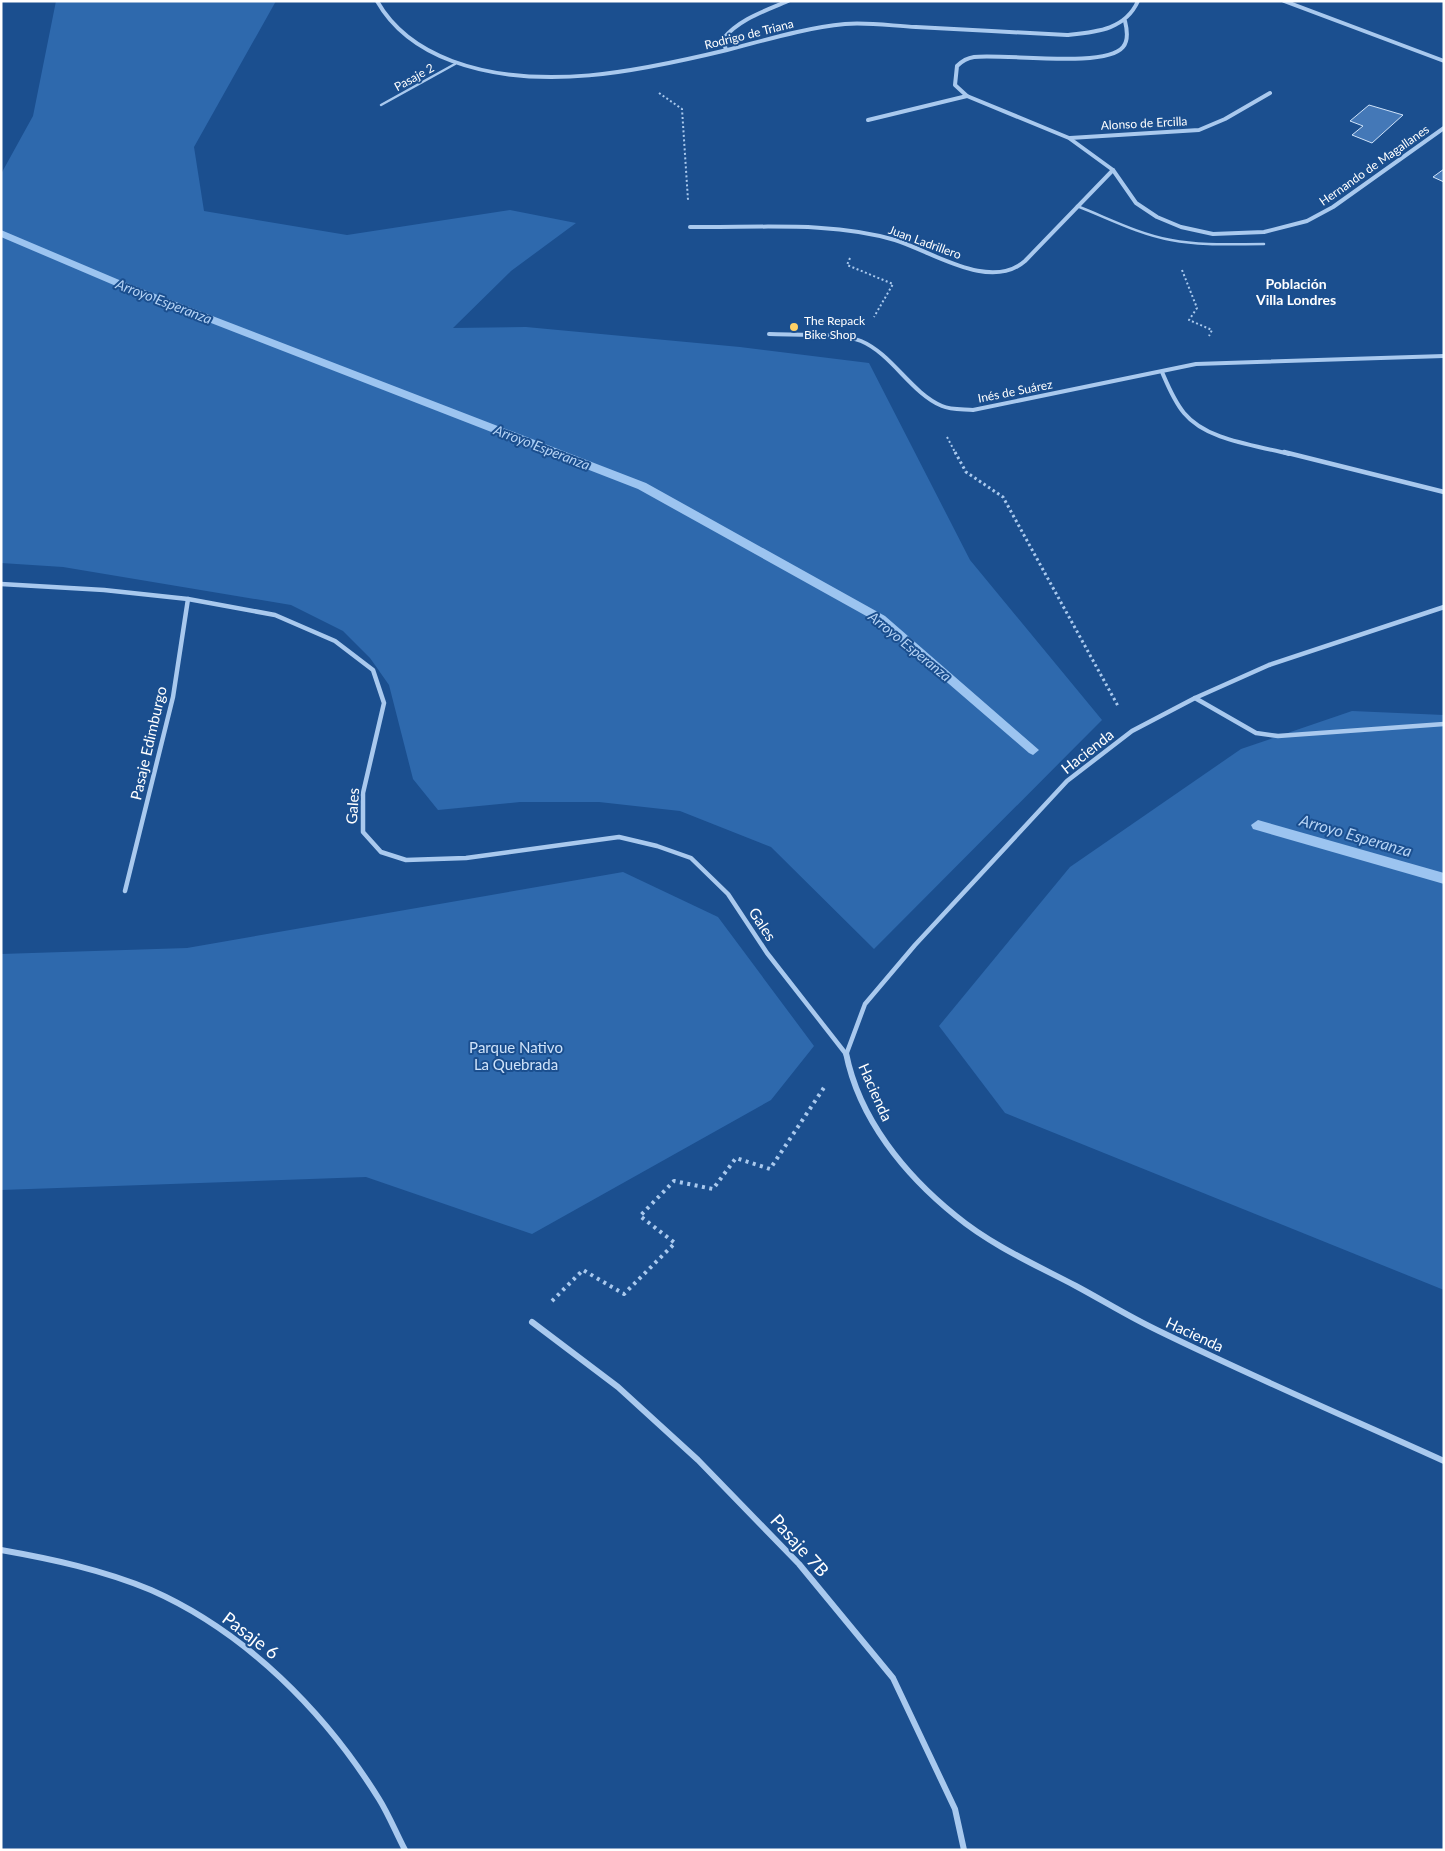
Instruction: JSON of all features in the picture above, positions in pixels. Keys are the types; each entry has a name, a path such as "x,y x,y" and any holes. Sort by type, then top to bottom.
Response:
{"street":[{"name":"Rodrigo de Triana","path":"377,1 383,13 401,34 419,47 455,64 484,71 542,76 602,73 662,64 726,50 816,26 848,24 1067,35 1112,27 1125,21"},
{"path":"726,50 723,39 730,30 788,1"},
{"path":"967,96 955,85 954,69 960,61 973,56 1090,58 1119,51 1124,45 1127,36 1125,21 1135,11 1138,1"},
{"path":"1284,1 1444,61"},
{"name":"Alonso de Ercilla","path":"1069,138 1199,130 1225,119 1270,93"},
{"path":"868,120 967,96"},
{"name":"Hernando de Magallanes","path":"967,96 1069,138 1113,170 1136,203 1157,217 1181,227 1213,234 1264,232 1308,221 1333,207 1444,128"},
{"name":"Juan Ladrillero","path":"690,227 861,233 896,241 958,265 982,272 1000,272 1017,266 1056,232 1077,206 1113,170"},
{"name":"Inés de Suárez","path":"769,334 837,337 861,341 876,351 926,397 944,407 973,410 1196,364"},
{"path":"1196,364 1444,356"},
{"path":"1162,372 1172,397 1185,416 1201,428 1226,438 1444,492"},
{"name":"Gales","path":"1,584 104,590 188,599 275,615 335,641 373,670 384,703 364,793 363,832 381,852 406,860 466,858 619,837 657,846 691,858 728,894 767,953 846,1054"},
{"name":"Pasaje Edimburgo","path":"125,891 173,697 188,599"},
{"name":"Hacienda","path":"1444,607 1269,665 1194,698 1132,731 1067,781 915,945 865,1004 846,1054 857,1088 869,1113 894,1154 920,1184 957,1217 1000,1245 1158,1331 1444,1461"},
{"path":"1194,698 1256,733 1278,736 1444,724"},
{"name":"Pasaje 7B","path":"532,1322 618,1387 698,1460 799,1564 893,1678 955,1809 964,1850"},
{"name":"Pasaje 6","path":"1,1550 43,1558 108,1575 170,1600 229,1634 283,1678 332,1731 376,1794 405,1850"}],"lane":[{"name":"Pasaje 2","path":"381,105 455,64"},
{"path":"1077,206 1142,232 1170,240 1197,244 1264,244"}],"path":[{"path":"662,64 657,92 682,109 690,227"},
{"path":"861,233 848,265 893,284 861,341"},
{"path":"1170,240 1197,308 1189,320 1212,330 1196,364"},
{"path":"944,407 943,430 966,472 1003,497 1132,731"},
{"path":"532,1322 583,1270 624,1294 675,1243 640,1216 674,1181 713,1190 736,1158 770,1169 846,1054"}],"green space":[{"path":"56,1 276,1 194,147 204,211 347,235 510,210 576,223 511,271 453,328 526,327 740,347 869,363 970,560 1102,720 874,949 771,847 680,811 599,802 520,802 438,810 413,779 389,685 370,658 343,631 291,605 63,567 1,563 1,174 33,116"},
{"path":"1352,711 1444,715 1444,1290 1005,1113 939,1026 1070,867 1241,749"},
{"name":"Parque Nativo La Quebrada","path":"623,872 718,917 814,1046 771,1100 532,1234 366,1177 1,1190 1,954 187,948"}],"building":[{"path":"1369,105 1403,115 1372,143 1352,135 1363,126 1350,121"},
{"path":"1444,169 1444,182 1433,177"}],"waterway":[{"name":"Arroyo Esperanza","path":"1,233 120,284 414,396 642,486 881,619 1033,750"},
{"name":"Arroyo Esperanza","path":"1258,825 1444,879"}],"place":[{"name":"The Repack Bike Shop","path":"794,327"}],"district":[{"name":"Población Villa Londres","path":"1296,292"}]}
